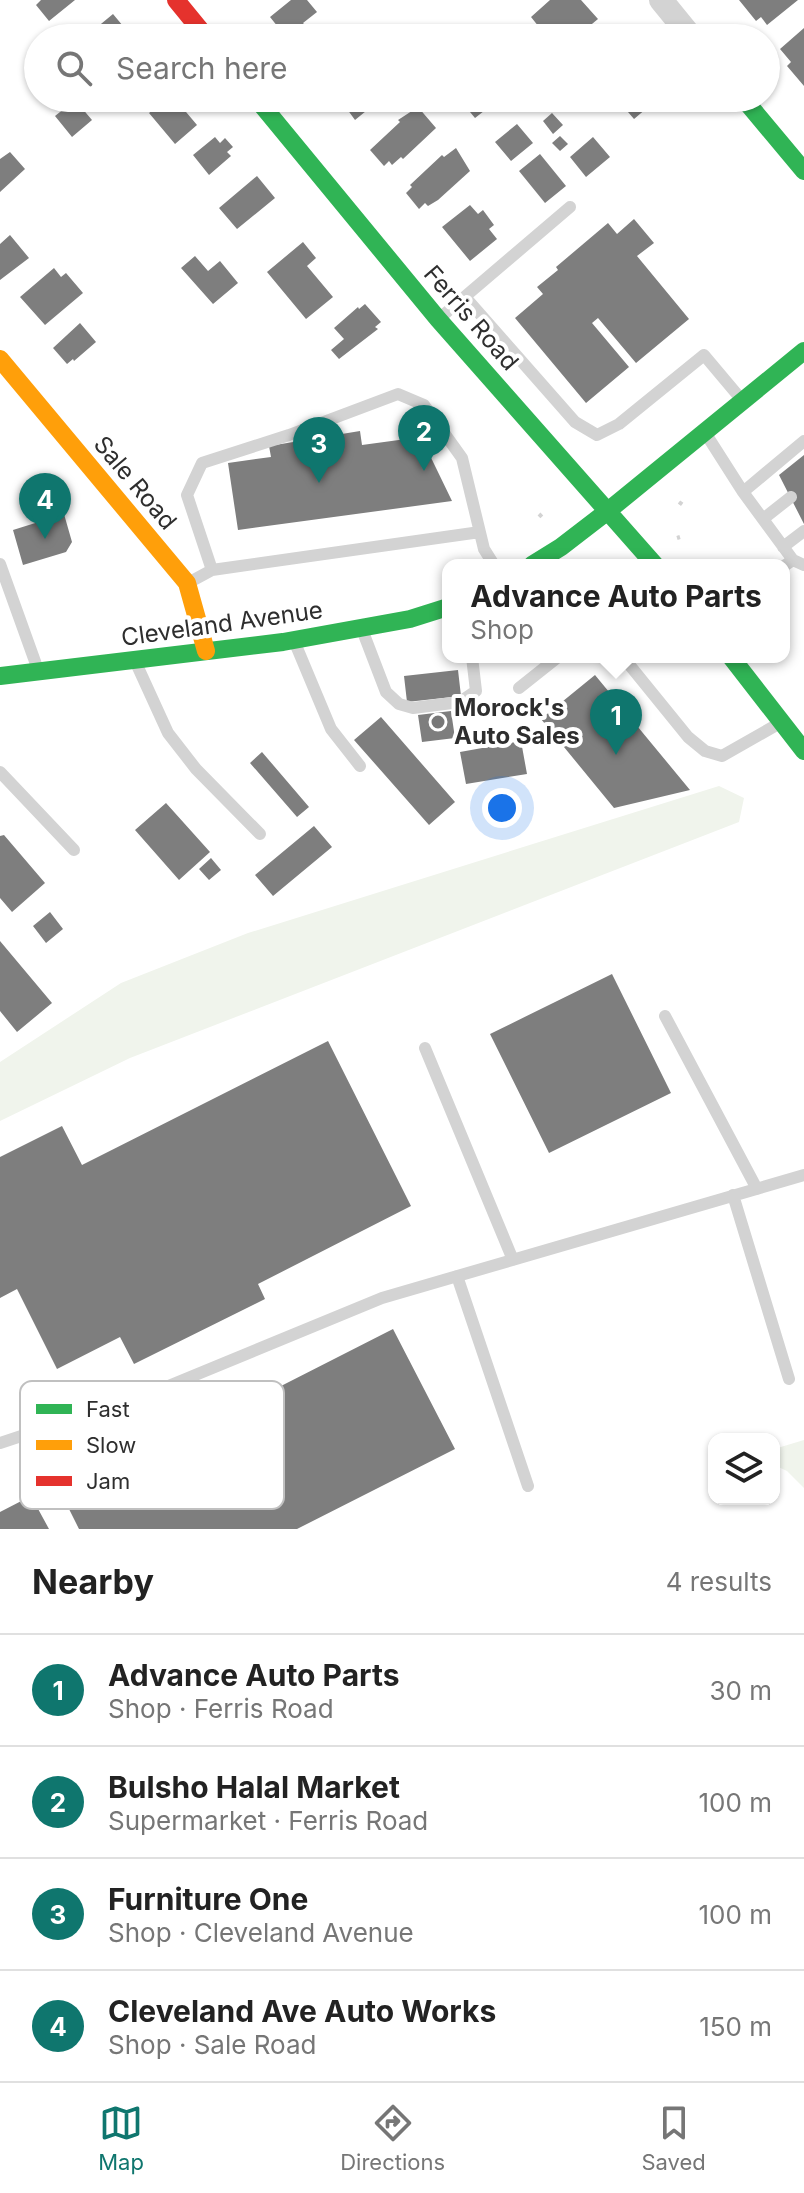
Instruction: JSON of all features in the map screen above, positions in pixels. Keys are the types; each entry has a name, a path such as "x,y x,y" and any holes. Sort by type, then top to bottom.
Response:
{"main road":[{"path":"176,0 196,24"},
{"name":"Ferris Road","path":"268,112 438,319 650,559"},
{"path":"755,112 804,171"},
{"path":"542,559 609,510 804,351"},
{"name":"Sale Road","path":"0,359 187,583 206,651"},
{"name":"Cleveland Avenue","path":"0,676 294,640 410,619 442,609"},
{"path":"736,663 804,751"}],"street":[{"path":"661,0 681,24"}],"lane":[{"path":"438,319 570,207"},
{"path":"465,297 575,422 597,435 619,424 704,355 743,401"},
{"path":"212,570 187,495 202,463 289,435 398,394 424,405 462,458 484,549 490,559"},
{"path":"705,432 794,564"},
{"path":"743,492 804,441"},
{"path":"763,519 791,497"},
{"path":"783,547 804,531"},
{"path":"187,583 212,570 480,532"},
{"path":"0,564 39,671"},
{"path":"362,629 386,692 399,704 413,708 460,702 476,691 473,663"},
{"path":"294,640 331,729 360,766"},
{"path":"134,660 168,733 196,769 260,834"},
{"path":"519,688 550,663"},
{"path":"628,663 688,737 705,751 722,756 783,722"},
{"path":"0,772 74,850"},
{"path":"665,1016 757,1189"},
{"path":"425,1048 513,1260"},
{"path":"181,1381 382,1298 804,1175"},
{"path":"733,1195 789,1379"},
{"path":"457,1276 528,1486"},
{"path":"0,1443 20,1436"}],"shaded area":[{"path":"719,786 744,798 739,822 130,1058 0,1121 0,1062 121,983 248,933"},
{"path":"804,1440 804,1488 780,1468 780,1447"}],"building":[{"path":"41,0 75,0 49,21 36,5"},
{"path":"291,0 307,0 317,12 304,24 276,24 270,17"},
{"path":"550,0 581,0 598,19 592,24 537,24 531,17"},
{"path":"739,0 798,0 768,24 761,17 756,21"},
{"path":"113,14 121,24 101,24"},
{"path":"804,28 804,86 787,66 791,62 780,49"},
{"path":"60,112 85,112 92,120 72,137 55,116"},
{"path":"186,112 197,125 175,144 149,113"},
{"path":"349,112 365,112 355,120"},
{"path":"410,112 422,112 436,128 403,159 401,157 392,165 389,161 384,166 370,150 400,122 398,120"},
{"path":"628,112 642,112 634,119"},
{"path":"552,113 563,125 553,134 543,121"},
{"path":"517,124 533,143 511,161 495,142"},
{"path":"560,136 568,144 560,151 552,143"},
{"path":"215,137 220,143 225,138 233,147 227,152 231,156 209,175 193,155"},
{"path":"593,137 610,157 586,177 570,157"},
{"path":"456,148 470,171 438,200 428,206 425,203 419,209 406,193 412,187 410,185 442,155 444,157"},
{"path":"10,152 25,169 0,192 0,159"},
{"path":"540,154 566,186 545,203 519,171"},
{"path":"257,176 275,198 237,229 219,208"},
{"path":"470,205 478,214 483,210 494,225 489,229 497,239 470,261 442,227"},
{"path":"634,219 654,243 637,256 689,319 636,363 598,318 592,323 629,367 586,403 515,318 543,294 537,287 558,270 556,267 608,223 617,234"},
{"path":"10,235 29,258 0,280 0,244"},
{"path":"303,242 316,258 307,266 333,297 306,319 267,272"},
{"path":"195,256 208,271 220,261 238,283 213,304 181,268"},
{"path":"54,268 61,277 66,273 83,293 45,325 20,297"},
{"path":"365,304 381,322 375,327 378,329 339,359 331,350 344,339 334,328"},
{"path":"80,323 96,342 67,364 53,348"},
{"path":"360,431 362,445 421,437 452,501 238,530 228,463 271,457 269,446"},
{"path":"804,455 804,524 779,475"},
{"path":"64,514 72,542 66,552 23,565 13,530"},
{"path":"458,670 461,696 407,702 404,676"},
{"path":"595,675 690,790 614,808 541,719"},
{"path":"451,711 455,738 422,742 418,715"},
{"path":"381,717 455,802 429,825 354,740"},
{"path":"521,741 527,774 466,784 460,752"},
{"path":"262,752 309,807 297,817 250,763"},
{"path":"166,803 210,852 179,880 135,830"},
{"path":"314,826 332,847 273,896 255,875"},
{"path":"4,835 45,883 12,912 0,898 0,836"},
{"path":"211,858 221,870 209,880 199,869"},
{"path":"50,912 63,929 46,943 33,926"},
{"path":"0,941 52,1003 17,1032 0,1011"},
{"path":"612,974 671,1093 549,1153 490,1034"},
{"path":"328,1041 411,1206 258,1284 265,1299 134,1364 120,1337 57,1369 17,1289 0,1298 0,1157 62,1126 82,1165"},
{"path":"393,1329 455,1449 297,1529 79,1529 69,1509 284,1509 284,1384"},
{"path":"20,1502 20,1509 38,1509 49,1529 0,1529 0,1512"}],"traffic: fast":[{"path":"268,112 438,319 650,559"},
{"path":"755,112 804,171"},
{"path":"542,559 609,510 804,351"},
{"path":"0,676 283,642 410,619 442,609"},
{"path":"736,663 804,751"}],"traffic: slow":[{"path":"0,359 187,583 206,651"}],"traffic: jam":[{"path":"176,0 196,24"}],"place":[{"name":"Bulsho Halal Market","path":"424,471"},
{"name":"Furniture One","path":"319,483"},
{"name":"Cleveland Ave Auto Works","path":"45,539"},
{"name":"Morock's Auto Sales","path":"438,722"},
{"name":"Advance Auto Parts","path":"616,755"}]}
